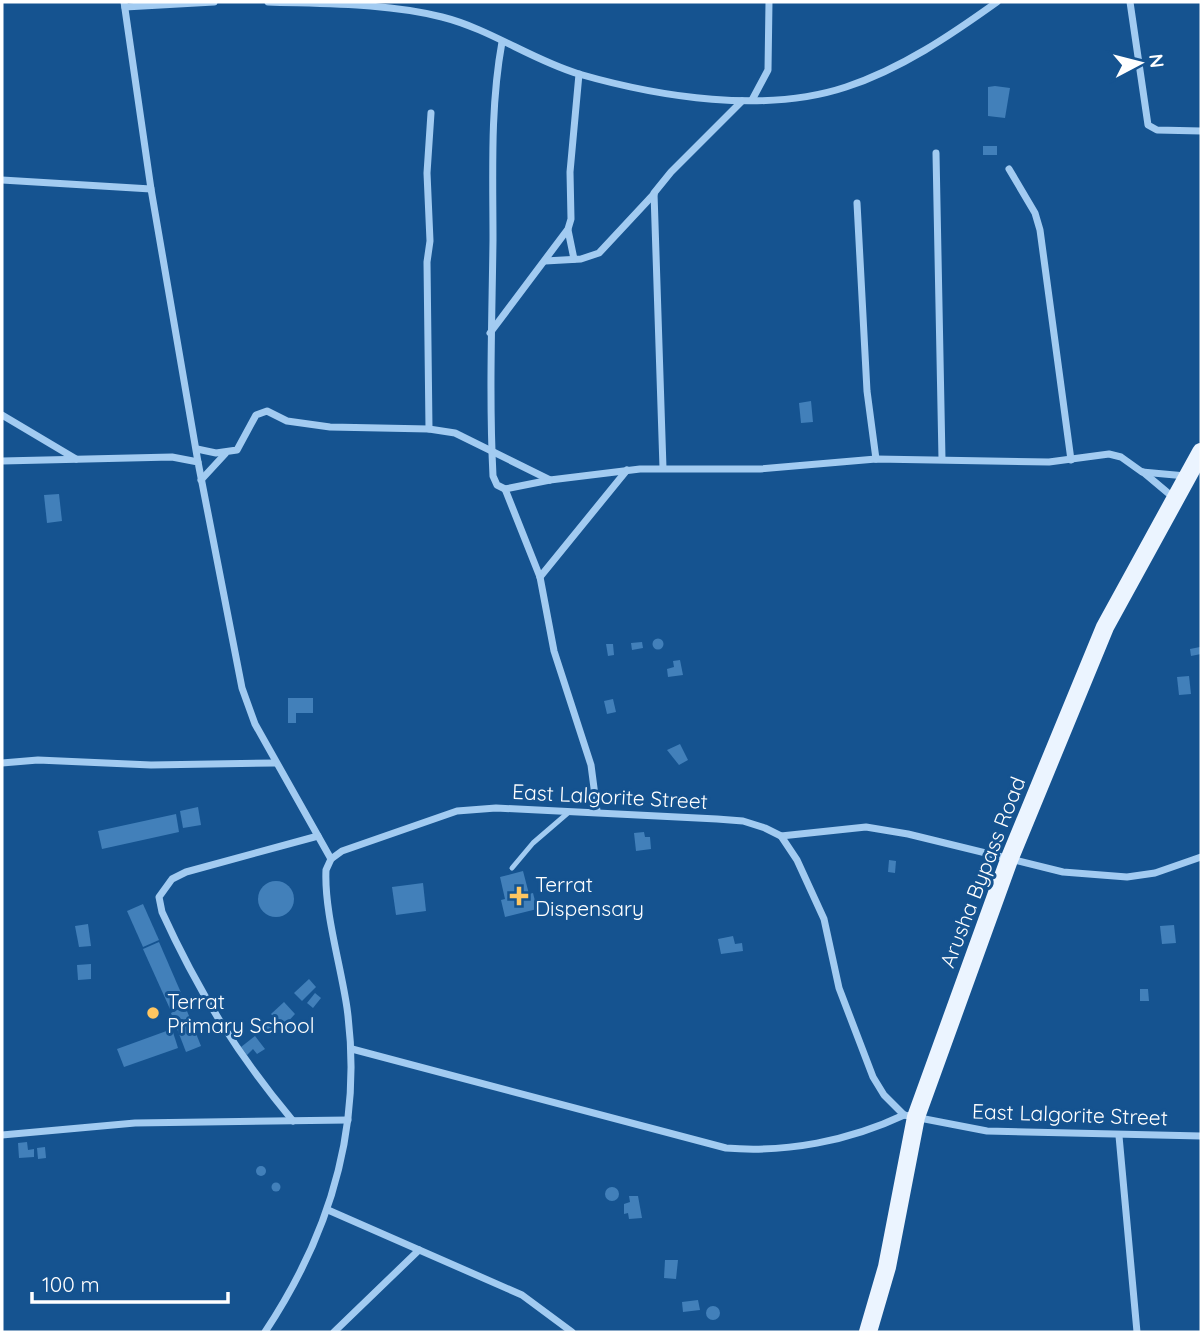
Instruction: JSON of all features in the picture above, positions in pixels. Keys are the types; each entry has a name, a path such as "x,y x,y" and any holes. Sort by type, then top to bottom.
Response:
{"main road":[{"name":"Arusha Bypass Road","path":"868,1332 887,1267 910,1116 1009,860 1105,627 1201,452"}],"street":[{"path":"214,2 124,4 150,189 201,480 242,688 255,724 275,763 331,859 325,882 352,1049 348,1120 328,1210 291,1293 265,1332"},
{"path":"268,2 380,6 431,15 579,74 653,92 742,101 789,98 844,88 895,68 998,2"},
{"path":"752,100 768,71 769,2"},
{"path":"1130,2 1147,125 1157,130 1201,131"},
{"path":"502,42 495,79 493,131 490,334 495,481 505,489 540,577 554,651 591,765 597,811"},
{"path":"490,334 568,229 571,219 570,172 579,74"},
{"path":"545,261 599,254 671,172 742,101"},
{"path":"429,429 427,262 430,242 427,173 431,113"},
{"path":"936,153 942,458"},
{"path":"1009,169 1035,213 1040,230 1071,460"},
{"path":"2,180 150,189"},
{"path":"654,194 663,468"},
{"path":"857,203 867,391 876,459"},
{"path":"568,229 574,259"},
{"path":"201,480 226,454 240,447 256,415 264,411 297,424 429,429 455,433 492,450 508,462 550,480"},
{"path":"2,415 76,460"},
{"path":"197,449 226,454"},
{"path":"505,489 628,470 760,469 876,459 942,458 1049,462 1109,454 1131,462 1174,498"},
{"path":"2,461 172,457 198,462"},
{"path":"540,577 628,470"},
{"path":"1142,472 1187,476"},
{"path":"2,763 38,760 151,765 275,763"},
{"name":"East Lalgorite Street","path":"331,859 342,851 386,834 457,811 530,807 569,812 597,811 743,821 780,836"},
{"path":"910,1116 884,1096 873,1077 839,988 824,919 797,860 780,836 866,827 908,834 1062,872 1127,877 1155,873 1201,857"},
{"path":"293,1121 249,1068 207,1004 162,912 159,897 172,879 186,872 318,836"},
{"path":"352,1049 726,1148 748,1150 826,1142 910,1116"},
{"name":"East Lalgorite Street","path":"910,1116 987,1131 1201,1136"},
{"path":"2,1135 135,1123 348,1120"},
{"path":"1119,1136 1138,1332"},
{"path":"328,1210 522,1295 572,1332"},
{"path":"334,1332 419,1251"}],"lane":[{"path":"512,868 533,843 569,812"}],"building":[{"path":"988,87 1010,88 1005,118 988,116"},
{"path":"983,146 997,146 997,155 983,155"},
{"path":"811,401 813,422 801,423 799,403"},
{"path":"59,494 62,521 47,523 44,495"},
{"path":"658,638 664,644 658,650 652,644"},
{"path":"642,642 643,648 632,650 631,643"},
{"path":"606,644 613,644 614,655 608,656"},
{"path":"1200,647 1201,654 1191,656 1190,649"},
{"path":"680,660 683,675 668,677 667,669 674,667 673,661"},
{"path":"1189,676 1191,694 1179,695 1177,677"},
{"path":"288,698 313,698 313,713 296,713 296,723 288,723"},
{"path":"613,699 616,712 607,714 604,701"},
{"path":"680,744 688,760 679,765 667,750"},
{"path":"198,807 201,825 183,828 180,811"},
{"path":"176,814 179,832 102,849 98,831"},
{"path":"644,832 645,837 650,837 651,849 636,851 634,833"},
{"path":"889,860 896,861 895,873 888,872"},
{"name":"Terrat Dispensary","path":"523,871 529,894 533,893 537,909 505,917 501,900 505,899 500,877"},
{"path":"276,881 288,887 294,899 288,911 276,917 264,911 258,899 264,887"},
{"path":"423,883 426,911 396,915 392,887"},
{"path":"143,904 159,940 143,947 127,911"},
{"path":"88,924 91,946 79,947 75,926"},
{"path":"1174,925 1176,943 1162,944 1160,926"},
{"path":"733,936 735,944 742,943 743,951 721,954 718,939"},
{"path":"159,942 185,1002 170,1009 143,949"},
{"path":"91,964 91,979 78,980 77,965"},
{"path":"309,979 316,987 302,1001 294,993"},
{"path":"1140,989 1148,989 1149,1001 1140,1001"},
{"path":"315,993 321,998 313,1008 307,1003"},
{"path":"284,1002 295,1014 283,1027 271,1014"},
{"path":"185,1006 201,1046 186,1052 171,1013"},
{"path":"269,1021 276,1028 268,1036 261,1028"},
{"path":"297,1022 302,1026 293,1035 289,1030"},
{"path":"172,1029 178,1048 124,1067 117,1049"},
{"path":"255,1036 265,1049 257,1054 253,1049 247,1055 241,1047"},
{"path":"27,1142 28,1150 34,1149 34,1157 19,1158 18,1143"},
{"path":"45,1147 46,1158 38,1159 37,1148"},
{"path":"261,1166 265,1167 265,1175 261,1176 257,1175 256,1171 257,1167"},
{"path":"276,1182 281,1187 276,1192 271,1187"},
{"path":"612,1187 617,1189 617,1199 612,1201 607,1199 605,1194 607,1189"},
{"path":"629,1196 638,1196 642,1218 629,1219 628,1213 624,1214 624,1204 630,1202"},
{"path":"665,1260 678,1260 676,1279 664,1278"},
{"path":"698,1300 700,1310 683,1312 682,1302"},
{"path":"710,1306 716,1306 720,1313 716,1320 710,1320 706,1316 706,1310"}],"place":[{"name":"Terrat Dispensary","path":"519,896"},
{"name":"Terrat Primary School","path":"153,1013"}]}
